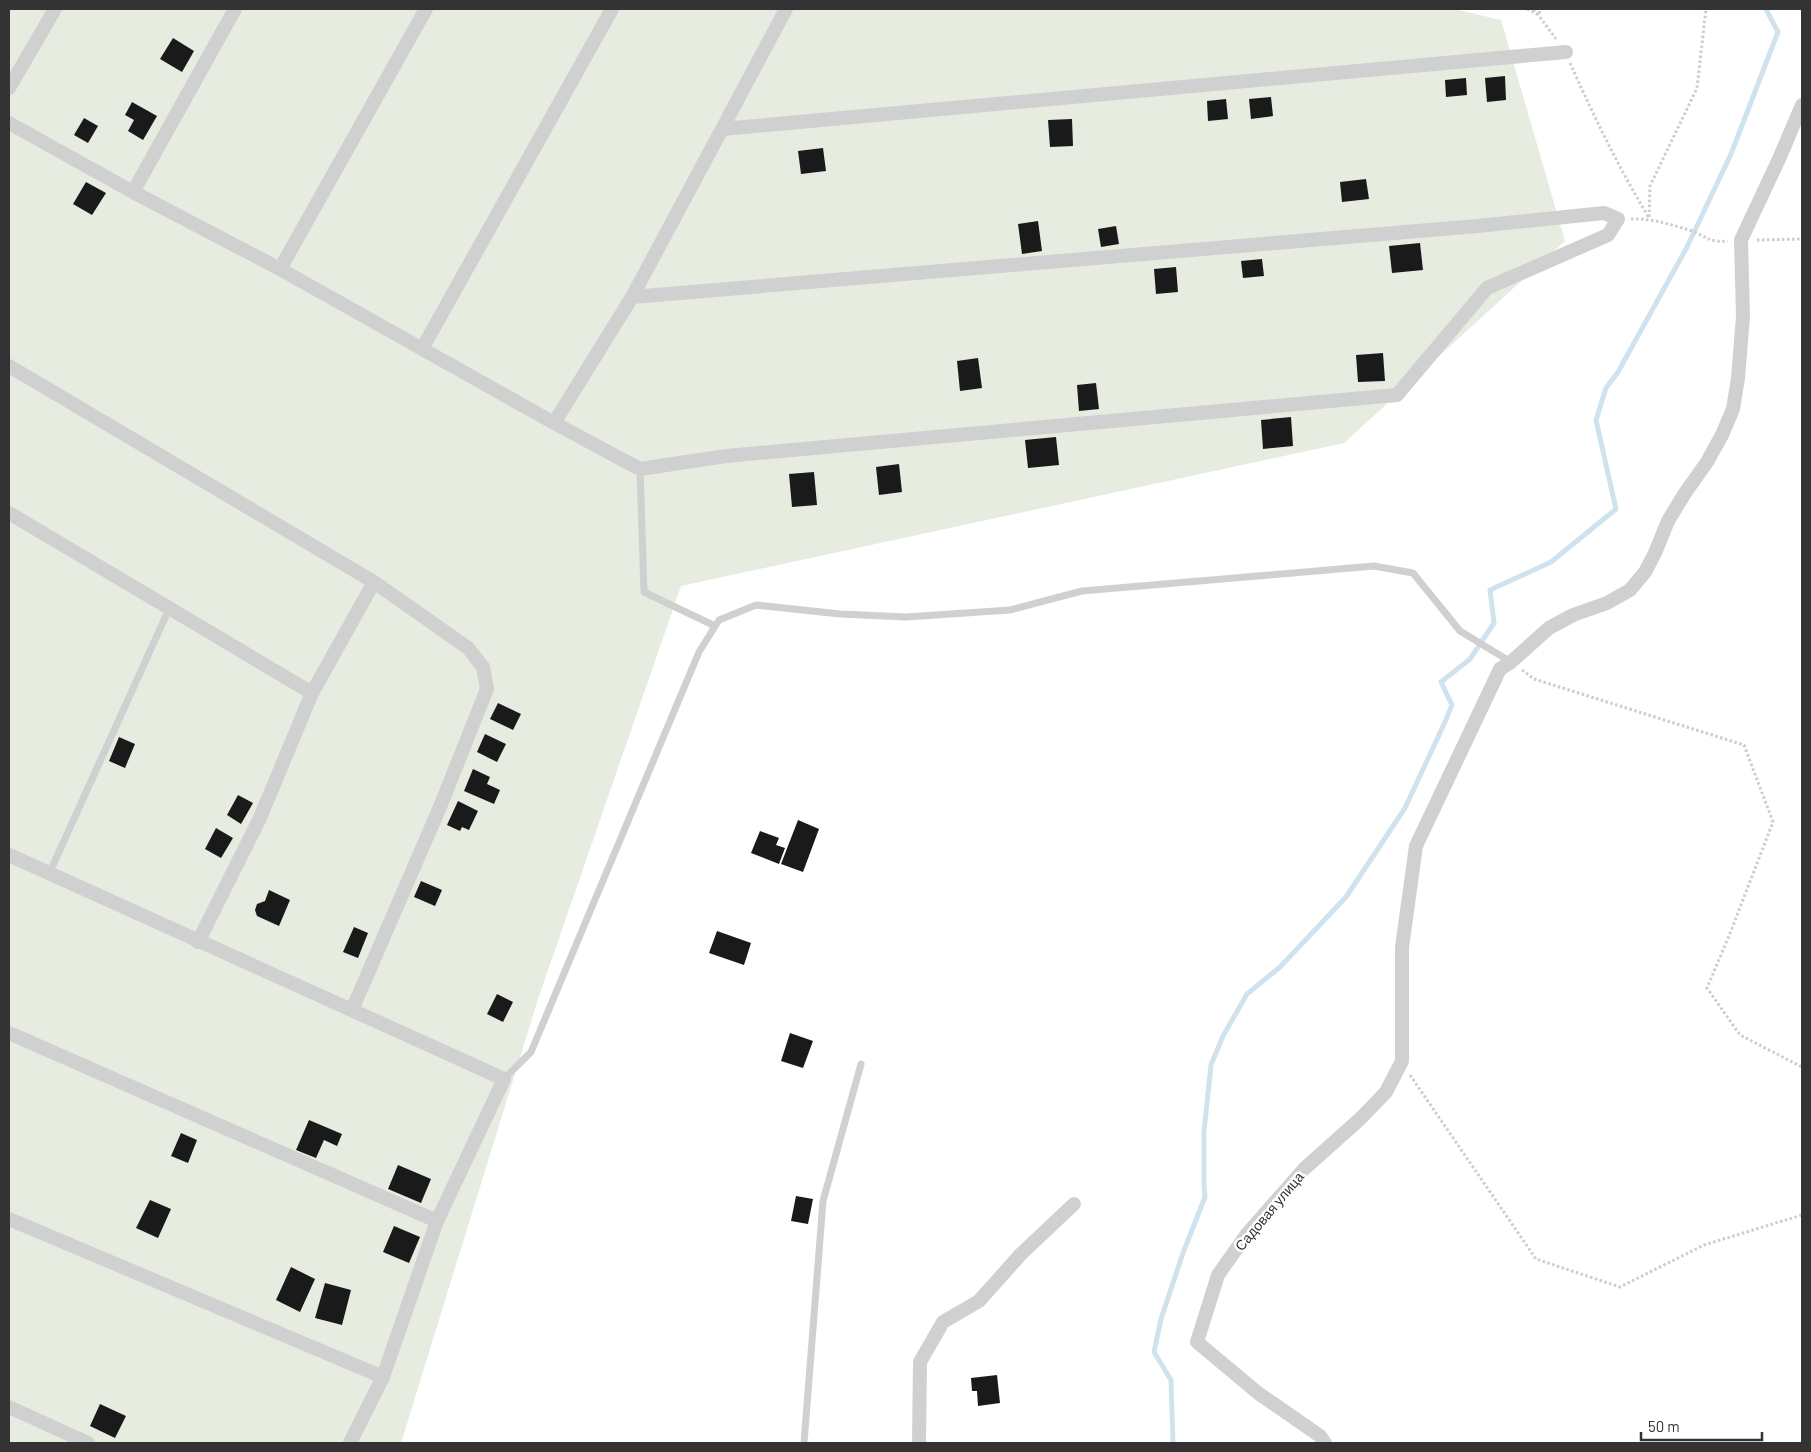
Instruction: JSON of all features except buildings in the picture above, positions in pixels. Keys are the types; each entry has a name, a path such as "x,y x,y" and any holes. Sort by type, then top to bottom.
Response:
{"street":[{"path":"9,88 55,9"},
{"path":"133,192 235,9"},
{"path":"280,268 426,9"},
{"path":"422,348 612,9"},
{"path":"554,423 632,297 786,9"},
{"path":"722,129 1566,52"},
{"path":"1741,240 1802,105"},
{"path":"9,123 133,192 280,268 554,423 640,468 726,456 1397,395 1487,288 1608,234 1618,219 1604,212 1477,226 632,297"},
{"name":"Садовая улица","path":"1325,1443 1320,1436 1258,1393 1196,1342 1218,1275 1247,1234 1304,1169 1361,1118 1386,1092 1402,1061 1402,947 1416,846 1500,668 1511,662 1550,628 1573,615 1607,603 1630,590 1645,572 1656,553 1668,521 1722,436 1733,409 1738,378 1743,316 1741,240"},
{"path":"9,366 374,582 468,648 483,667 487,689 440,807 352,1010"},
{"path":"9,513 312,693"},
{"path":"198,942 260,818 312,693 374,582"},
{"path":"9,855 504,1079 437,1221 383,1377 350,1443"},
{"path":"9,1033 437,1221"},
{"path":"919,1443 920,1362 943,1322 979,1301 1021,1254 1074,1204"},
{"path":"9,1220 383,1377"},
{"path":"9,1406 88,1443"}],"lane":[{"path":"640,468 644,592 715,626"},
{"path":"504,1079 531,1052 699,652 719,620 756,606 906,618 1010,610 1082,591 1374,566 1413,573 1460,631 1511,662"},
{"path":"49,874 169,609"},
{"path":"804,1443 823,1201 861,1064"}],"path":[{"path":"1527,9 1539,15"},
{"path":"1534,9 1566,52 1594,118 1628,183 1649,218"},
{"path":"1539,15 1540,9"},
{"path":"1649,218 1650,186 1697,88 1706,9"},
{"path":"1618,219 1649,218 1694,232 1715,243 1741,240 1802,239"},
{"path":"1511,662 1534,680 1744,745 1772,822 1729,936 1707,988 1740,1035 1802,1067"},
{"path":"1402,1061 1412,1079 1536,1260 1620,1288 1704,1245 1802,1215"}],"shaded area":[{"path":"9,9 1454,9 1501,20 1565,241 1344,443 681,586 538,999 401,1443 9,1443"}],"waterway":[{"path":"1173,1443 1171,1380 1154,1352 1161,1319 1183,1253 1205,1197 1204,1131 1211,1065 1223,1036 1247,994 1280,967 1346,897 1405,808 1452,705 1441,682 1470,659 1494,623 1490,590 1551,562 1616,509 1596,420 1606,388 1618,372 1687,247 1731,154 1778,32 1766,9"}]}
